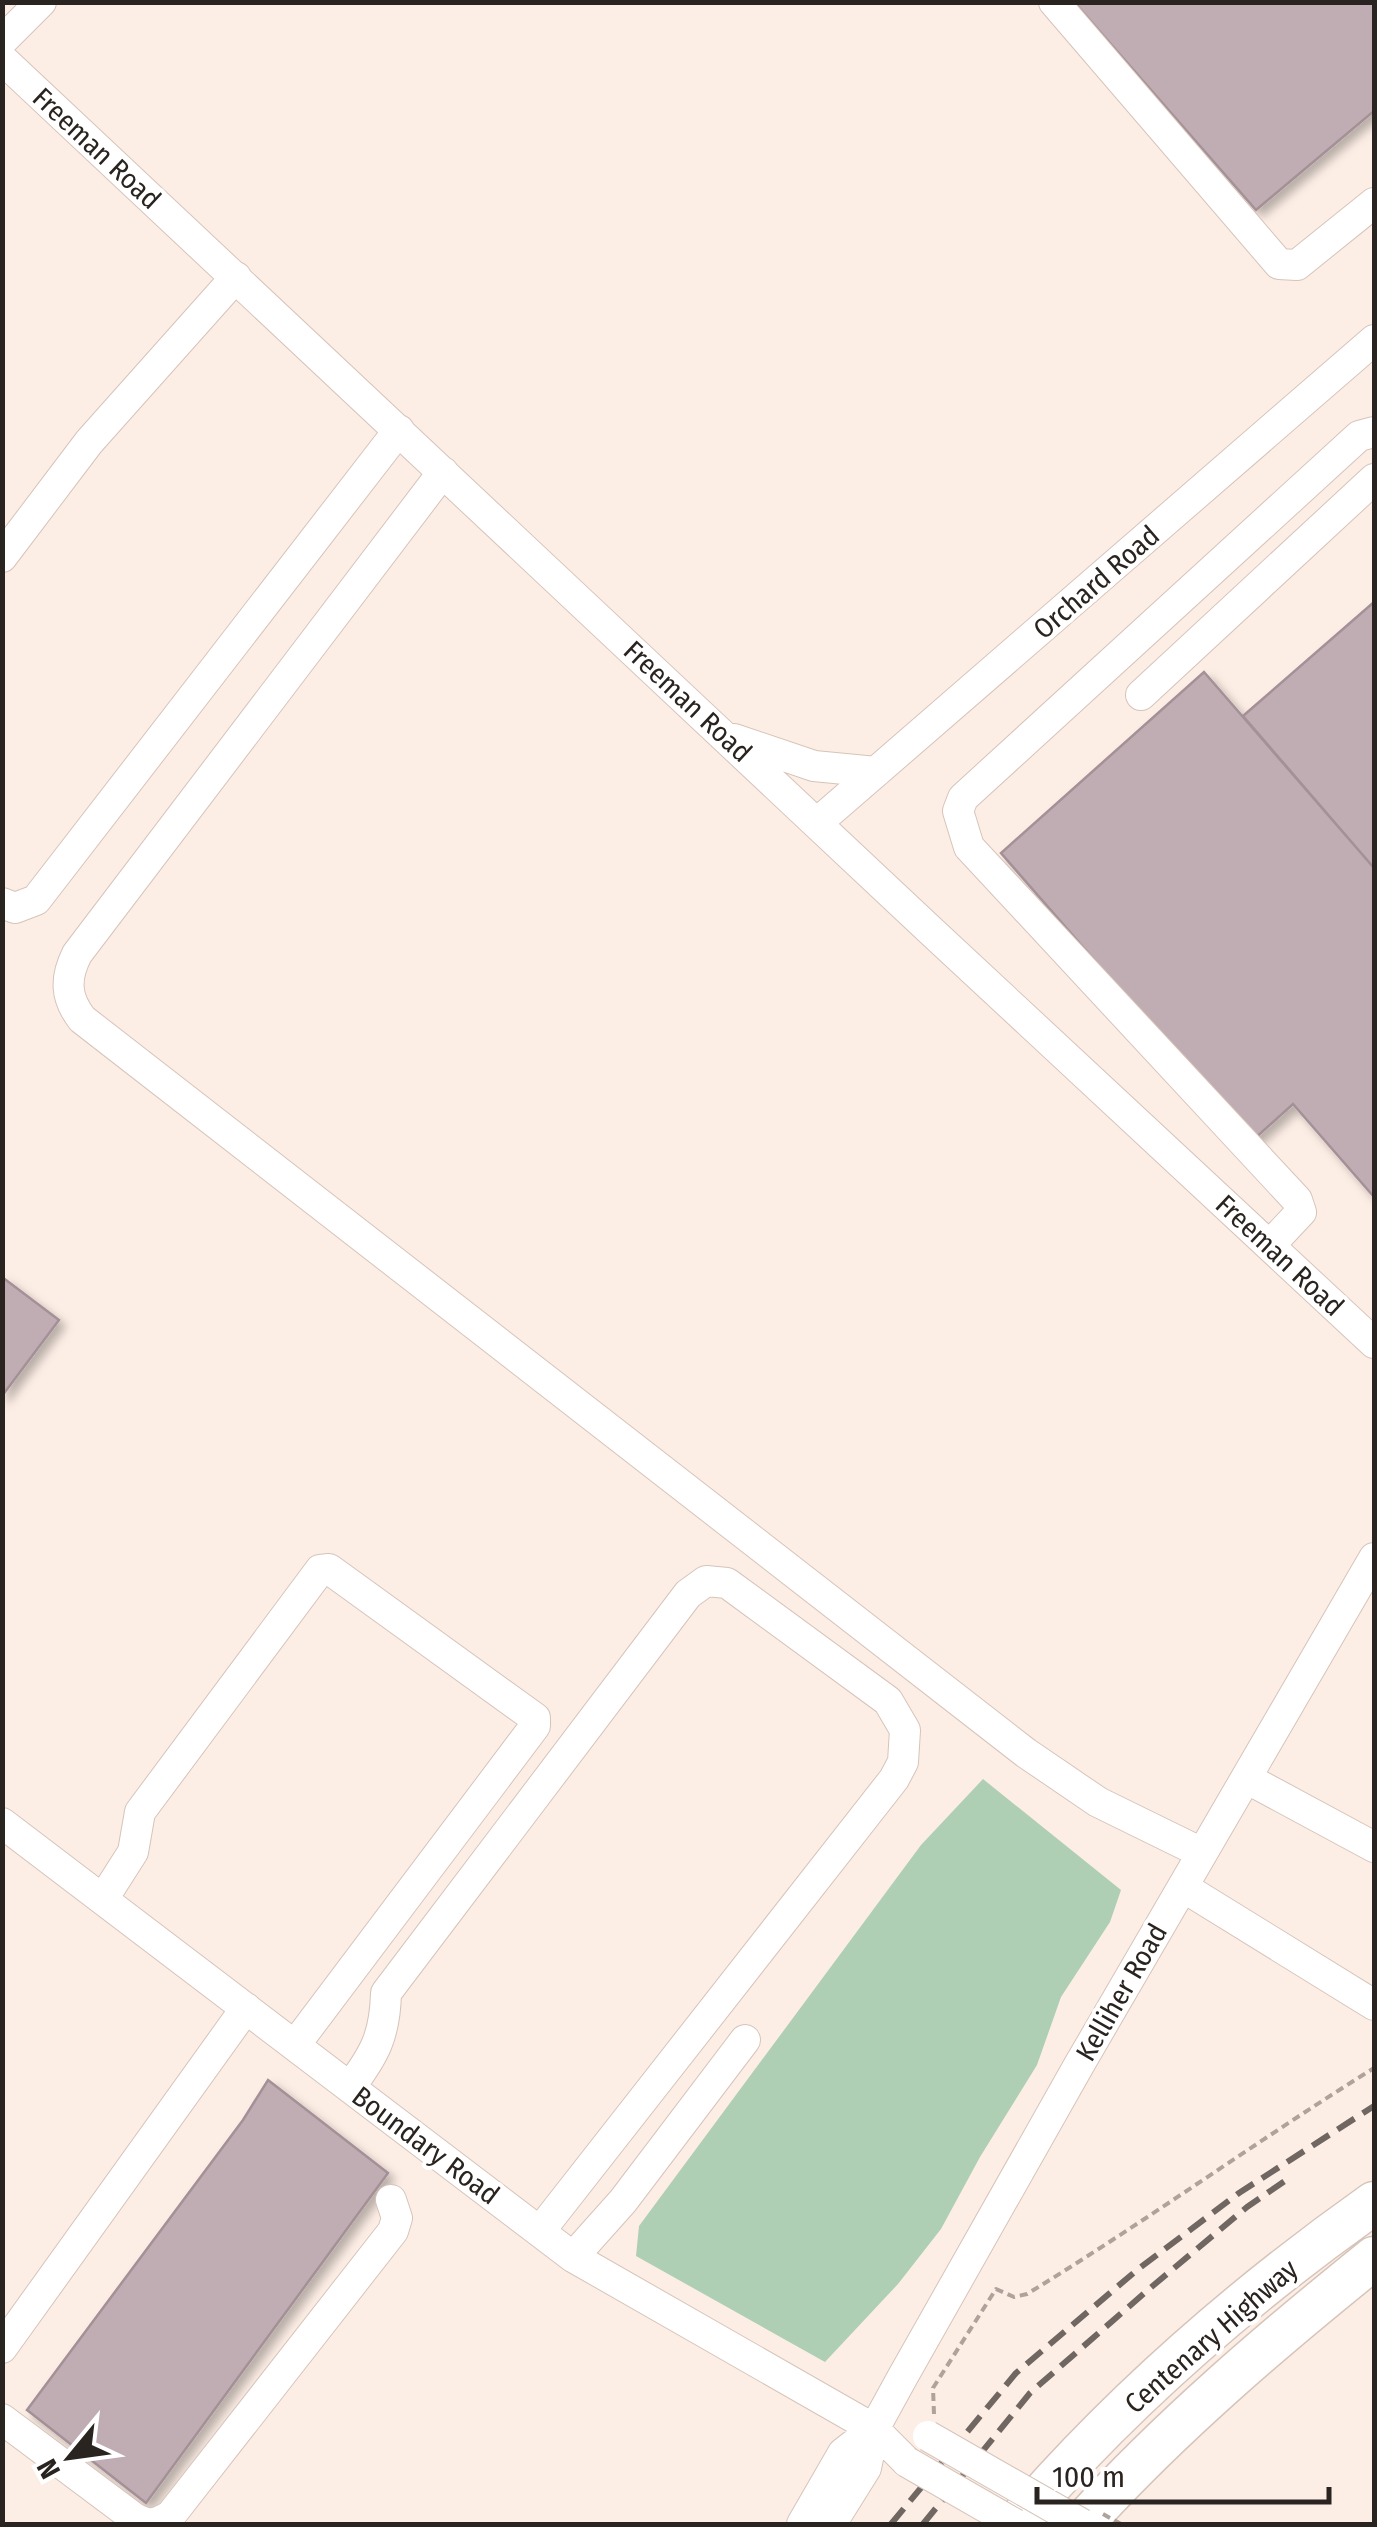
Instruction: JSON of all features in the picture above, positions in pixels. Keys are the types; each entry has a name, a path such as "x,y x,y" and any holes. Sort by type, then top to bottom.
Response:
{"highway":[{"name":"Centenary Highway","path":"1016,2524 1199,2341 1374,2203"},
{"name":"Centenary Highway","path":"1082,2524 1208,2398 1374,2258"}],"street":[{"path":"2,41 40,2"},
{"path":"1054,2 1279,264 1297,264 1374,203"},
{"name":"Freeman Road","path":"2,59 1374,1343"},
{"path":"2,557 89,442 236,277"},
{"name":"Orchard Road","path":"816,823 1374,340"},
{"path":"2,903 16,908 36,900 398,430"},
{"path":"1270,1245 1301,1212 1297,1200 969,847 958,811 963,798 1360,436 1374,432"},
{"path":"443,472 77,954 68,971 67,989 73,1008 82,1019 1026,1753 1098,1802 1202,1853"},
{"path":"1140,695 1374,479"},
{"path":"728,738 814,766 876,772"},
{"name":"Kelliher Road","path":"831,2524 866,2468 874,2429 1374,1558"},
{"path":"103,1899 132,1852 140,1812 320,1570 328,1569 535,1718 535,1726 295,2046"},
{"path":"350,2087 383,2033 386,1993 688,1594 706,1581 726,1583 888,1701 905,1730 903,1762 894,1779 540,2231"},
{"path":"1246,1778 1374,1848"},
{"name":"Boundary Road","path":"2,1823 573,2257 874,2429 907,2462 1016,2524"},
{"path":"1183,1886 1374,2005"},
{"path":"2,2348 246,2008"},
{"path":"573,2257 623,2201 745,2040"},
{"path":"2,2419 132,2518 144,2524 158,2524 171,2515 393,2231 397,2218 391,2200"},
{"name":"Kelliher Road","path":"802,2524 843,2453 874,2429"},
{"name":"Boundary Road","path":"874,2429 936,2430 1082,2524"}],"path":[{"path":"936,2430 933,2388 996,2290 1014,2297 1026,2294 1123,2235 1374,2068"}],"green space":[{"path":"983,1779 1121,1890 1110,1922 1061,1997 1037,2065 941,2229 898,2284 825,2362 636,2256 639,2226 921,1845"}],"building":[{"path":"1074,2 1374,2 1374,111 1256,210"},
{"path":"1374,602 1374,868 1243,716"},
{"path":"1204,672 1374,868 1374,1197 1293,1104 1252,1141 1001,853"},
{"path":"2,1277 59,1320 2,1396"},
{"path":"268,2080 388,2173 146,2503 27,2410 243,2120"}],"railway":[{"path":"891,2524 1016,2373 1137,2270 1239,2193 1374,2106"},
{"path":"923,2524 1030,2393 1247,2207 1292,2176"}]}
